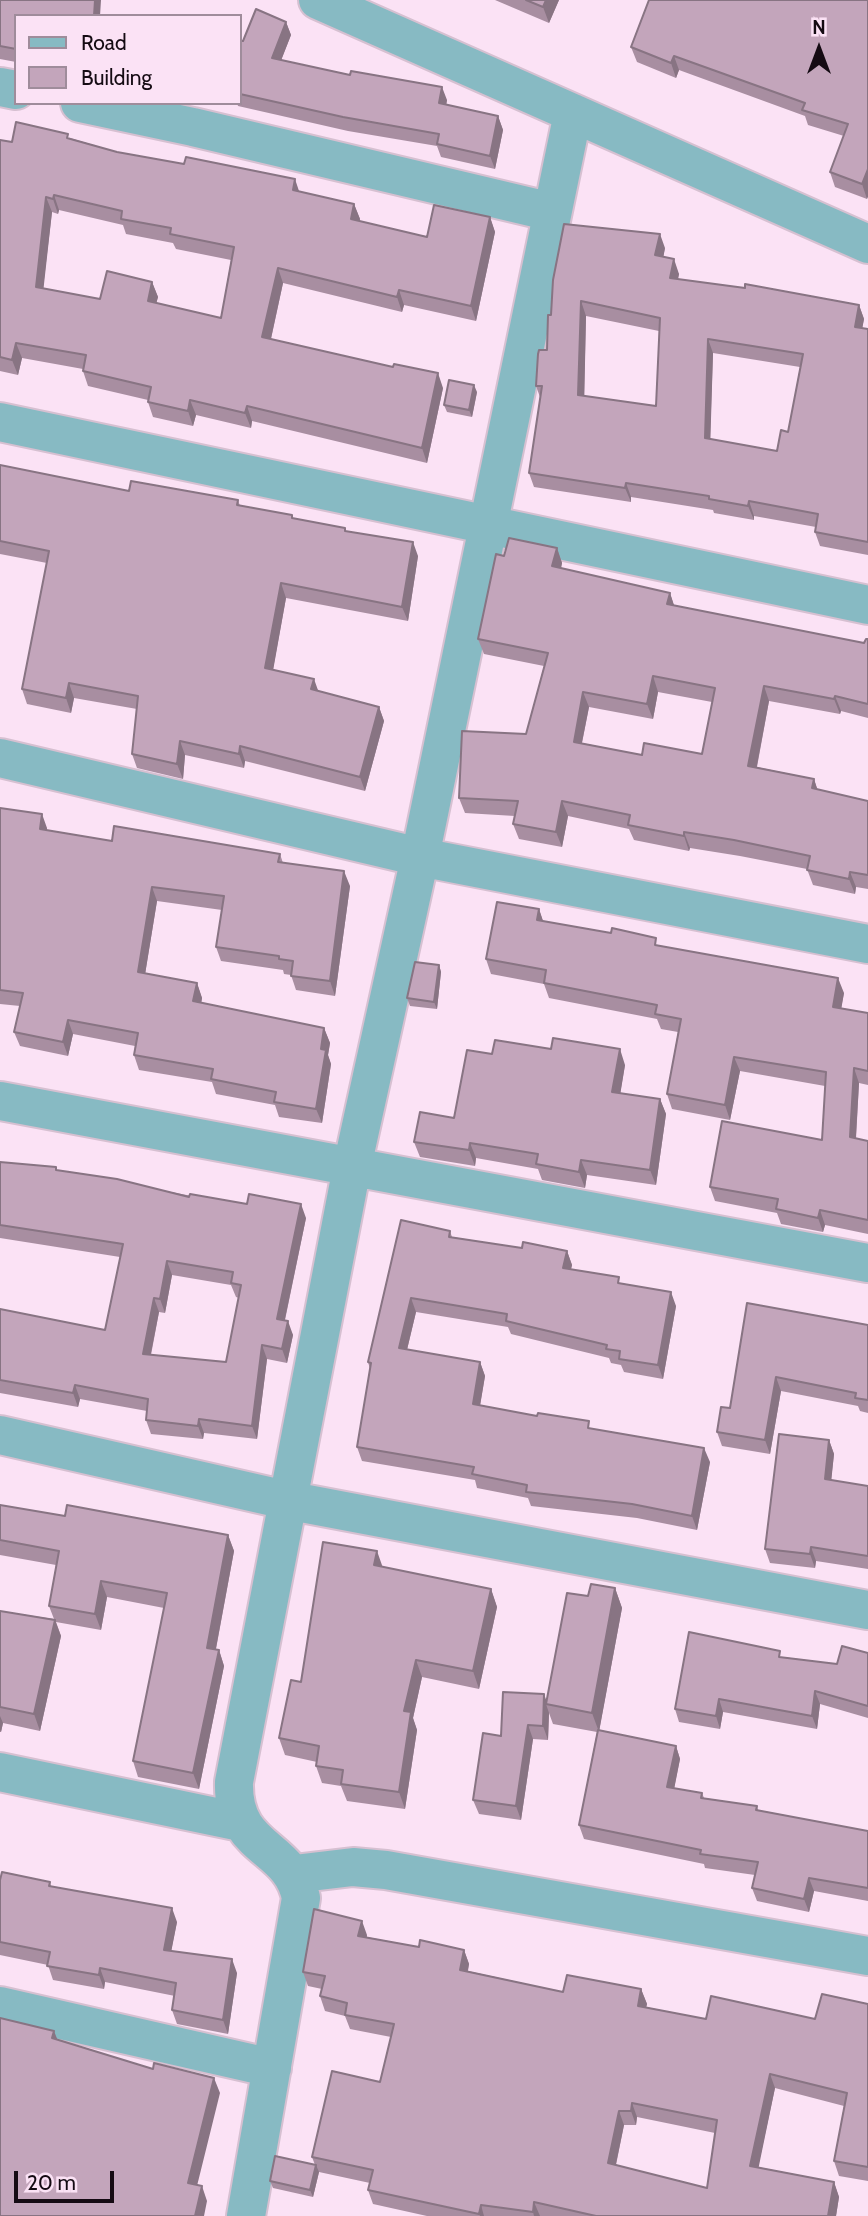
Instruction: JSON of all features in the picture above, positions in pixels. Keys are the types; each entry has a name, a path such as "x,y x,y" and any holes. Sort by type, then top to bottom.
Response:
{"street":[{"path":"318,0 868,244"},
{"path":"89,105 552,212"},
{"path":"246,2216 301,1898 294,1874 246,1832 240,1822 234,1802 234,1782 352,1167 420,857 573,113"},
{"path":"0,422 868,605"},
{"path":"0,758 420,857 868,944"},
{"path":"0,1101 868,1263"},
{"path":"0,1435 286,1500 868,1610"},
{"path":"0,1772 240,1822"},
{"path":"294,1874 353,1867 386,1870 868,1956"},
{"path":"0,2006 272,2068"}],"building":[{"path":"0,0 95,0 94,14 14,14 14,49 0,46"},
{"path":"526,0 546,0 543,7"},
{"path":"649,0 868,0 868,169 862,184 830,172 848,124 802,110 805,103 674,56 671,63 631,47"},
{"path":"256,9 286,22 272,58 350,75 351,71 442,87 439,103 498,116 490,156 437,144 439,134 343,117 242,94 243,41"},
{"path":"16,122 68,134 67,138 117,152 184,164 186,157 295,179 293,190 354,204 351,219 427,237 434,205 490,217 471,306 399,290 397,297 278,268 262,337 393,367 394,364 438,373 422,448 247,406 245,413 190,400 188,411 148,402 151,387 83,371 86,355 16,343 12,360 0,357 0,140 12,142","holes":["54,195 122,211 121,219 171,228 170,234 234,247 221,318 148,301 152,282 107,271 100,299 36,287 46,197 53,199"]},
{"path":"564,224 660,234 655,255 674,259 670,278 745,288 745,284 859,305 855,327 868,329 868,542 815,532 818,514 749,501 748,506 709,499 709,496 626,483 625,488 529,473 542,386 536,386 538,354 539,350 547,350 553,280","holes":["581,301 660,318 656,406 578,395","708,339 803,354 788,432 781,430 777,451 705,438"]},
{"path":"449,380 474,385 469,410 444,405"},
{"path":"0,465 129,491 131,481 238,500 237,505 292,515 292,518 345,528 345,531 413,542 402,607 281,583 265,668 314,679 311,689 379,707 360,777 240,746 239,754 180,741 177,764 132,754 138,696 69,683 66,698 22,689 49,551 0,541"},
{"path":"509,538 557,548 552,566 670,593 667,604 864,643 868,639 868,704 835,696 834,699 764,686 748,766 814,779 812,788 868,801 868,875 850,872 849,879 807,870 810,856 734,840 684,832 684,836 628,825 630,815 562,801 556,832 513,824 518,801 459,798 462,731 526,734 548,653 478,639 496,554 504,556","holes":["653,676 715,688 702,754 644,743 642,755 574,742 583,692 647,704"]},
{"path":"0,808 42,814 40,829 112,841 114,826 280,854 278,862 344,871 330,981 291,976 293,961 279,959 279,956 216,947 224,896 152,887 138,972 197,983 193,1001 324,1028 321,1049 326,1050 316,1109 274,1102 276,1092 211,1079 213,1069 134,1055 138,1033 68,1020 63,1042 14,1032 23,993 0,990"},
{"path":"497,902 539,909 537,920 611,933 612,928 656,938 655,945 838,978 833,1007 868,1013 868,1071 854,1068 850,1137 868,1141 868,1220 820,1210 818,1218 776,1209 778,1199 710,1187 722,1121 822,1140 826,1072 734,1057 725,1105 667,1094 681,1019 655,1014 657,1005 544,983 546,970 486,959"},
{"path":"415,962 439,965 434,1002 407,998"},
{"path":"553,1038 620,1049 612,1092 660,1099 650,1170 581,1160 579,1172 536,1164 538,1154 470,1143 469,1150 414,1142 420,1112 454,1118 467,1050 492,1054 495,1040 551,1049"},
{"path":"0,1162 56,1167 56,1170 117,1179 189,1197 190,1194 247,1204 249,1194 301,1204 277,1319 288,1321 282,1349 262,1345 252,1426 199,1419 198,1426 146,1420 148,1399 75,1385 73,1393 0,1380 0,1309 105,1330 123,1244 0,1225","holes":["167,1261 233,1272 231,1283 241,1285 226,1362 143,1354 154,1298 160,1299"]},
{"path":"401,1220 450,1231 449,1237 522,1248 523,1242 567,1251 563,1268 619,1277 618,1283 671,1292 658,1365 619,1359 620,1351 606,1349 607,1345 506,1321 507,1314 411,1298 399,1348 480,1362 473,1404 537,1416 538,1413 589,1421 588,1428 704,1448 692,1516 632,1504 526,1492 527,1485 472,1474 474,1467 357,1447 371,1363 368,1362"},
{"path":"747,1303 868,1325 868,1400 855,1398 856,1393 776,1377 765,1440 717,1432 721,1407 730,1408"},
{"path":"779,1434 829,1440 825,1479 868,1486 868,1556 811,1547 810,1554 765,1549"},
{"path":"0,1505 65,1516 67,1505 228,1535 207,1648 219,1650 193,1773 133,1761 167,1593 101,1581 95,1614 49,1606 59,1551 0,1540"},
{"path":"323,1542 377,1551 374,1565 491,1589 473,1671 416,1660 404,1711 411,1712 399,1792 341,1784 343,1770 316,1766 319,1746 279,1738 291,1680 301,1682"},
{"path":"591,1584 615,1588 592,1713 546,1704 567,1593 588,1596"},
{"path":"0,1611 55,1620 34,1714 0,1707"},
{"path":"689,1632 780,1651 779,1657 837,1664 842,1646 868,1653 868,1706 815,1691 812,1716 719,1699 716,1716 675,1709"},
{"path":"503,1692 544,1694 543,1726 528,1725 516,1806 473,1800 483,1733 501,1736"},
{"path":"598,1730 676,1746 667,1787 702,1793 701,1798 757,1806 756,1810 868,1831 868,1888 809,1878 804,1899 752,1888 758,1862 700,1854 701,1850 579,1825"},
{"path":"2,1872 50,1882 49,1886 172,1908 164,1950 232,1959 223,2020 172,2010 176,1983 100,1968 99,1975 47,1966 50,1952 0,1942"},
{"path":"314,1909 362,1921 358,1936 419,1947 420,1940 464,1950 460,1970 563,1992 567,1975 641,1989 638,2006 706,2019 711,1996 815,2019 822,1994 868,2004 868,2167 834,2161 847,2093 770,2074 750,2166 834,2182 828,2216 596,2216 534,2202 533,2212 481,2205 479,2214 368,2190 373,2170 312,2157 332,2071 380,2082 394,2024 345,2015 347,2003 320,1996 325,1976 303,1972","holes":["632,2103 717,2120 707,2188 608,2163 619,2111 631,2111"]},
{"path":"0,2018 54,2031 52,2038 153,2069 154,2063 214,2078 188,2183 202,2186 195,2216 0,2216"},
{"path":"275,2156 316,2165 310,2190 270,2181"}]}
